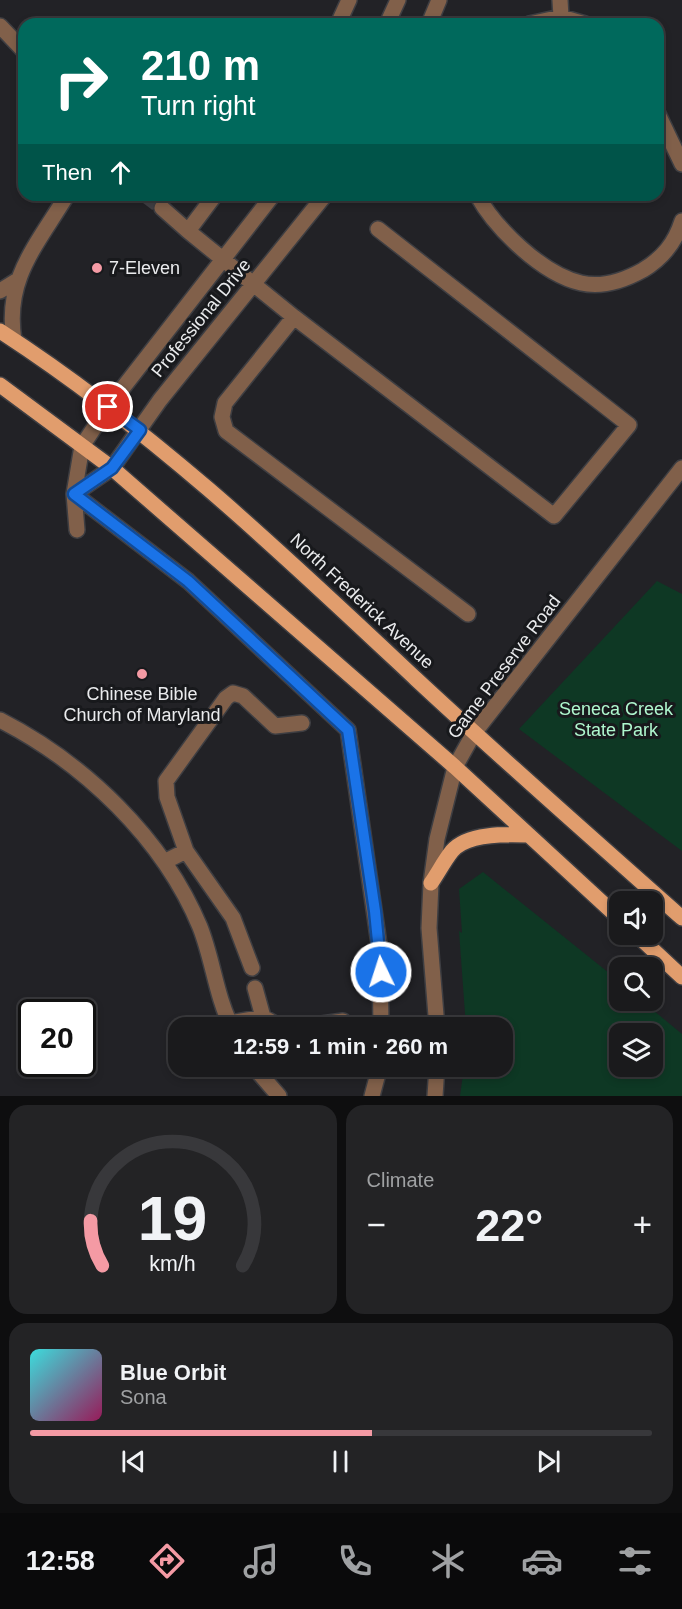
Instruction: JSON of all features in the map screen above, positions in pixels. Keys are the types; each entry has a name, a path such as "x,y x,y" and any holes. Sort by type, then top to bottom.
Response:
{"main road":[{"name":"North Frederick Avenue","path":"0,331 140,430 237,511 474,733 682,918"},
{"path":"0,385 112,468 455,767 609,909"},
{"path":"431,883 453,849 474,839 507,834 528,835"},
{"path":"648,945 682,977"}],"street":[{"path":"341,18 349,0"},
{"path":"390,18 398,0"},
{"path":"432,18 439,0"},
{"path":"560,0 561,17"},
{"path":"556,18 564,18"},
{"path":"0,26 18,45"},
{"path":"664,126 682,164"},
{"path":"14,340 11,318 16,281 63,201"},
{"path":"188,231 210,201"},
{"name":"Professional Drive","path":"82,446 108,407 225,260 269,201"},
{"name":"Professional Drive","path":"74,494 112,468 320,201"},
{"path":"480,201 486,212 525,251 564,276 580,283 600,284 626,279 645,268 671,247 682,221"},
{"path":"162,208 294,317 554,516 629,425 378,230"},
{"path":"0,291 16,281"},
{"path":"294,317 225,402 222,417 226,431 468,614"},
{"path":"77,530 74,494 82,446"},
{"name":"Game Preserve Road","path":"436,1017 429,927 431,883 445,806 455,767 474,733 682,468"},
{"path":"74,494 188,581 348,730 380,951 381,1017"},
{"path":"252,968 233,918 186,851 167,797 166,781 226,698 233,693 243,696 274,726 302,723"},
{"path":"0,720 33,736 69,761 103,790 164,862 199,925 228,1017"},
{"path":"164,862 186,851"},
{"path":"255,988 263,1017"},
{"path":"263,1077 279,1096"},
{"path":"372,1096 377,1077"},
{"path":"435,1096 436,1077"}],"green space":[{"name":"Seneca Creek State Park","path":"657,581 682,594 682,851 519,729"},
{"path":"483,872 609,973 609,1011 654,1011 682,1034 682,1096 460,1096 463,1077 513,1077 513,1017 465,1017 459,931 462,933 459,889"}],"tunnel":[{"path":"153,201 162,208"}],"place":[{"name":"7-Eleven","path":"97,268"},
{"name":"Chinese Bible Church of Maryland","path":"142,674"}],"route":[{"path":"108,407 140,430 112,468 74,494 188,581 348,730 375,911 381,972"}]}
